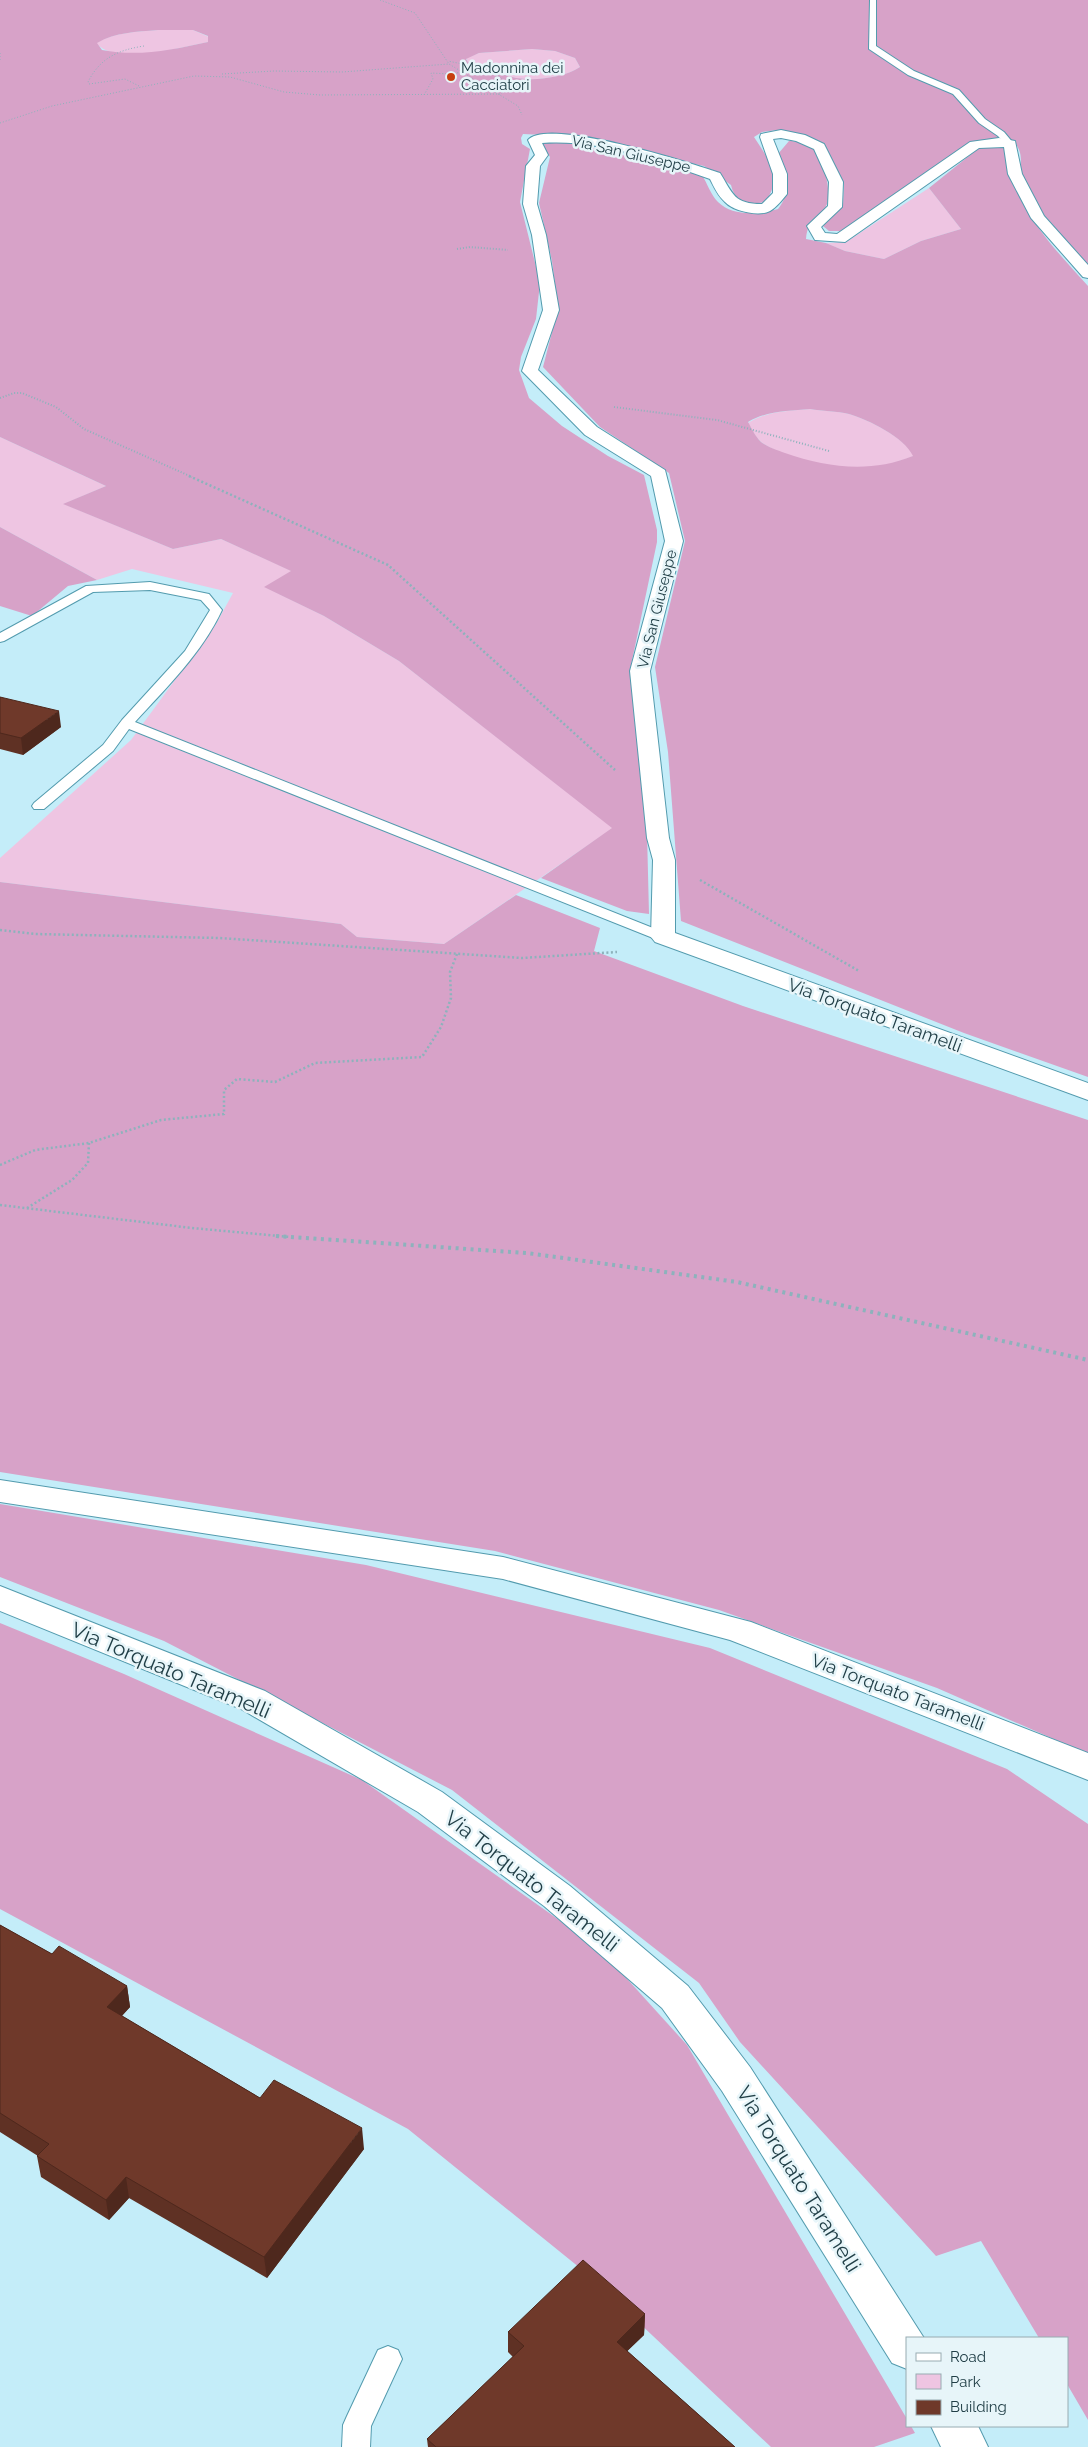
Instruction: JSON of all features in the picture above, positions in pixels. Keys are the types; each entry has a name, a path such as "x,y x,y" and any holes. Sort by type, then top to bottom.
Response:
{"street":[{"name":"Via San Giuseppe","path":"663,937 664,860 658,838 640,671 674,541 659,474 591,431 530,371 551,310 539,235 530,204 533,166 542,155 534,140 550,138 578,140 685,165 715,176 724,195 740,207 766,208 780,194 780,174 766,138 781,134 800,138 819,147 836,182 835,207 814,226 820,236 840,239 976,145 999,142 1010,144"},
{"path":"1010,144 1015,174 1038,218 1088,274"},
{"name":"Via Torquato Taramelli","path":"663,937 1088,1092"},
{"name":"Via Torquato Taramelli","path":"0,1491 503,1568 739,1630 1088,1767"},
{"name":"Via Torquato Taramelli","path":"0,1598 253,1700 430,1802 557,1896 675,1997 736,2079 906,2347"},
{"path":"954,2427 966,2447"}],"lane":[{"path":"873,0 872,47 911,73 956,92 982,121 1001,134 1010,144"},
{"path":"0,638 6,629 90,588 150,586 205,597 216,610 211,624 108,748 38,806"},
{"path":"127,723 663,937"},
{"path":"356,2447 357,2425 388,2359"}],"path":[{"path":"380,0 415,13 449,64"},
{"path":"140,86 125,79 88,84 88,82 95,65 99,62 117,52 144,46"},
{"path":"0,54 0,62"},
{"path":"217,75 293,93 320,95 501,94 509,86 504,79 482,69 448,61"},
{"path":"0,123 52,106 140,86 194,76 274,71 342,72 449,64 501,94"},
{"path":"424,95 426,88 434,79 431,73 464,72 482,69"},
{"path":"457,249 485,247 519,251 543,258"},
{"path":"0,398 14,393 22,393 56,407 84,428 388,565 655,805"},
{"path":"564,404 688,414 751,429 829,452"},
{"path":"664,860 861,973"},
{"path":"0,930 35,934 219,938 522,958 619,952"},
{"path":"0,1165 35,1150 90,1143 161,1120 224,1114 224,1090 237,1079 275,1082 315,1063 422,1057 441,1027 451,998 450,972 457,954"},
{"path":"26,1208 72,1180 88,1163 90,1143"},
{"path":"0,1205 192,1228 346,1242 527,1253 718,1280 1088,1360"}],"green space":[{"path":"158,30 193,30 209,37 208,42 166,51 133,54 105,50 96,43 119,35"},
{"path":"532,49 555,51 575,58 580,67 565,74 547,78 528,79 506,75 468,62 466,58 479,53"},
{"path":"929,188 961,229 921,241 884,259 845,251 826,243 846,242"},
{"path":"810,409 844,413 866,420 902,442 914,456 890,464 865,468 827,465 786,454 764,444 754,434 748,423 770,414"},
{"path":"0,437 106,486 64,504 173,549 221,539 292,571 265,587 324,616 399,661 613,828 444,944 357,937 341,924 0,882 0,858 131,740 216,624 233,593 132,569 97,580 0,527"}],"shaded area":[{"path":"0,0 1088,0 1088,265 1058,236 1040,211 1026,186 1021,170 1021,156 1018,148 1016,144 1009,142 990,141 964,146 844,231 829,231 823,226 843,205 844,184 818,141 802,135 777,130 762,132 754,137 769,161 774,176 771,193 765,202 753,203 739,199 731,185 704,166 565,136 523,134 521,138 522,144 530,149 520,202 540,283 536,319 521,357 519,370 529,398 562,426 608,456 644,475 657,530 657,542 630,670 647,833 649,914 627,911 541,878 612,828 399,661 324,616 264,587 291,571 221,539 173,549 63,504 106,486 0,437","holes":["158,30 193,30 208,36 208,42 142,53 102,50 97,43 119,35","532,49 555,51 575,58 580,67 565,74 547,78 528,79 506,75 468,62 466,59 479,53"]},
{"path":"567,141 702,175 711,192 724,207 739,212 755,213 778,209 783,202 787,182 778,154 789,141 803,143 815,151 823,165 828,190 827,204 809,226 806,239 826,243 845,251 884,259 921,241 961,229 929,188 980,147 991,144 1006,147 1009,168 1015,187 1024,205 1047,239 1088,286 1088,1077 964,1033 681,921 668,752 655,667 685,541 669,473 600,427 543,367 558,309 552,261 539,203 550,157 541,143","holes":["810,409 844,413 866,420 902,442 913,456 881,465 849,466 817,462 785,453 766,445 757,437 748,422 755,418 778,412"]},
{"path":"0,527 97,580 68,586 32,616 0,606"},
{"path":"0,882 341,924 357,937 444,944 516,895 600,928 594,951 743,1006 1088,1120 1088,1754 937,1688 719,1610 495,1551 0,1472"},
{"path":"0,1504 366,1565 710,1648 1007,1769 1088,1824 1088,2420 1068,2386 1068,2337 1038,2337 981,2241 936,2256 740,2042 699,1983 452,1790 164,1641 0,1577"},
{"path":"0,1623 124,1674 362,1780 600,1949 687,2045 906,2417 906,2427 912,2427 915,2433 874,2447 771,2447 585,2272 408,2129 0,1909"}],"building":[{"path":"0,697 59,711 21,738 0,733"},
{"path":"0,1925 52,1954 59,1946 127,1986 107,2007 260,2098 274,2080 362,2128 264,2257 126,2177 106,2200 37,2156 49,2144 0,2113"},
{"path":"583,2260 645,2314 617,2342 735,2447 436,2447 427,2439 524,2346 508,2332"}],"place":[{"name":"Madonnina dei Cacciatori","path":"451,77"}]}
